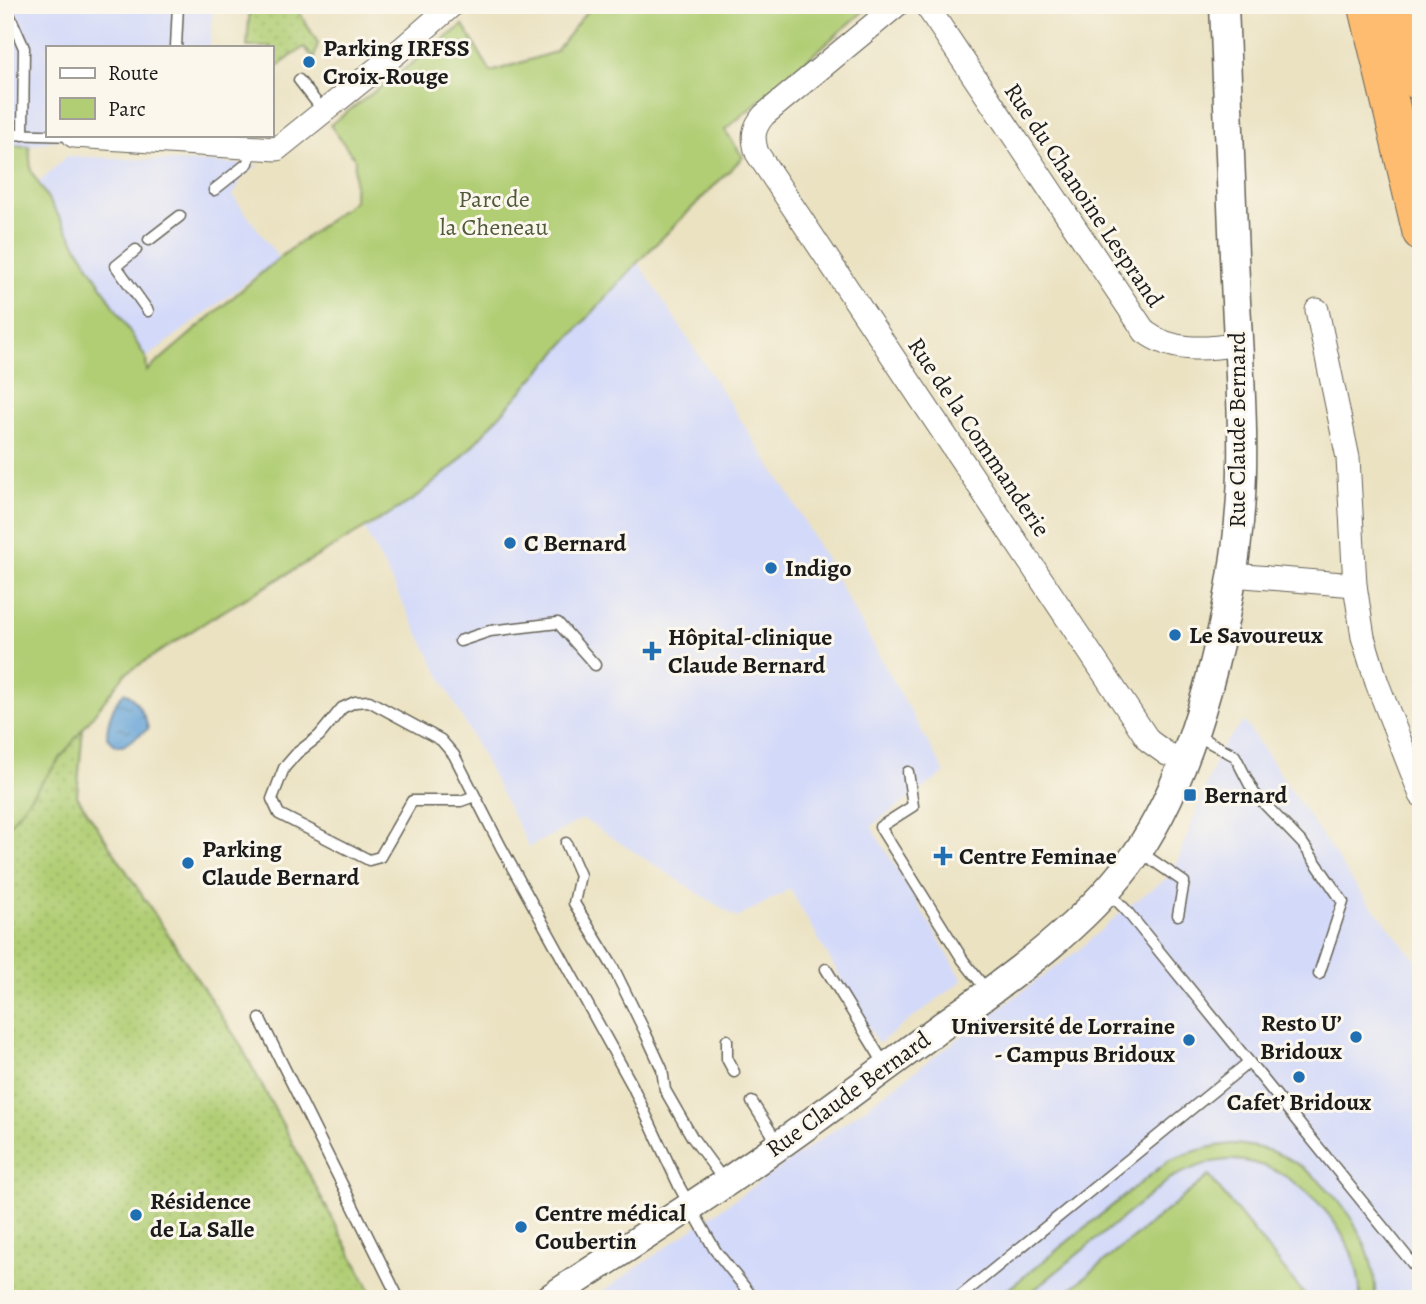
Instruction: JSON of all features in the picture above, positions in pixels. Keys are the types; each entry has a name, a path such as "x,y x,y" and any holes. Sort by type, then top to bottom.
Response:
{"highway":[{"path":"1367,5 1417,218 1421,251"},
{"path":"1400,5 1421,83"}],"street":[{"path":"74,136 170,139 277,149 452,5"},
{"name":"Rue de la Commanderie","path":"897,5 764,115 755,125 752,139 757,153 1149,741 1167,754 1189,747"},
{"name":"Rue du Chanoine Lesprand","path":"926,5 1144,332 1158,342 1172,347 1237,344"},
{"name":"Rue Claude Bernard","path":"549,1299 779,1145 1048,947 1107,891 1138,850 1169,795 1189,747 1215,658 1232,575 1241,494 1241,419 1224,5"},
{"path":"1317,310 1348,458 1355,585 1363,637 1377,683 1421,795"},
{"path":"1232,575 1355,585"}],"lane":[{"path":"5,5 24,48 23,135"},
{"path":"176,46 178,5"},
{"path":"299,80 324,112"},
{"path":"5,134 46,135"},
{"path":"214,190 248,163 251,147"},
{"path":"149,240 180,216"},
{"path":"136,250 116,266 148,311"},
{"path":"460,641 490,631 558,624 594,665"},
{"path":"475,796 461,801 412,801 380,856 369,860 279,814 272,799 284,768 320,736 342,708 355,702 369,701 441,740 454,755 632,1085 680,1188 715,1250 753,1298"},
{"path":"1189,747 1235,755 1254,793 1303,844 1343,902 1320,974"},
{"path":"908,772 913,806 880,827 963,960 988,992"},
{"path":"566,843 580,875 574,903 613,967 663,1069 665,1090 692,1137 725,1182"},
{"path":"1138,850 1184,882 1178,915"},
{"path":"1107,891 1125,909 1421,1274"},
{"path":"826,969 886,1067"},
{"path":"260,1019 399,1299"},
{"path":"727,1040 727,1059 734,1072"},
{"path":"957,1299 1249,1062"},
{"path":"752,1102 779,1145"}],"shaded area":[{"path":"5,5 213,5 210,46 46,46 46,136 74,136 29,146 5,145"},
{"path":"67,156 258,165 242,177 233,196 279,258 146,358 38,183"},
{"name":"Hôpital-clinique Claude Bernard","path":"638,262 789,494 945,773 871,826 963,980 878,1044 790,889 737,918 583,819 529,847 365,530 413,500"},
{"name":"Université de Lorraine - Campus Bridoux","path":"1244,721 1358,889 1421,966 1421,1299 592,1299 858,1113 1077,951 1125,909 1166,879 1177,862 1220,749"}],"green space":[{"path":"250,5 295,5 318,43 314,59 304,47 273,70 273,46 247,46"},
{"name":"Parc de la Cheneau","path":"592,5 871,5 725,130 743,157 638,262 456,464 413,500 212,618 125,674 5,830 5,145 29,146 31,171 146,358 147,371 279,258 354,201 355,159 330,125 463,25 491,72 555,52"},
{"path":"83,728 77,796 240,1044 375,1299 5,1299 5,830"},
{"path":"1236,1144 1264,1149 1293,1161 1330,1191 1359,1232 1374,1277 1375,1299 1360,1299 1358,1276 1351,1253 1325,1210 1307,1192 1287,1177 1265,1166 1224,1160 1188,1170 1171,1178 1023,1299 996,1299 1168,1161 1201,1150"},
{"path":"1209,1176 1308,1299 1058,1299"}],"water":[{"path":"125,692 140,708 148,729 123,746 116,746 107,737 108,725 114,707"}],"place":[{"name":"Parking IRFSS Croix-Rouge","path":"309,62"},
{"name":"C Bernard","path":"510,543"},
{"name":"Indigo","path":"771,568"},
{"name":"Le Savoureux","path":"1175,635"},
{"name":"Hôpital-clinique Claude Bernard","path":"652,651"},
{"name":"Bernard","path":"1190,795"},
{"name":"Centre Feminae","path":"943,856"},
{"name":"Parking Claude Bernard","path":"188,863"},
{"name":"Resto U’ Bridoux","path":"1356,1037"},
{"name":"Université de Lorraine - Campus Bridoux","path":"1189,1040"},
{"name":"Cafet’ Bridoux","path":"1299,1077"},
{"name":"Résidence de La Salle","path":"136,1215"},
{"name":"Centre médical Coubertin","path":"521,1227"}]}
